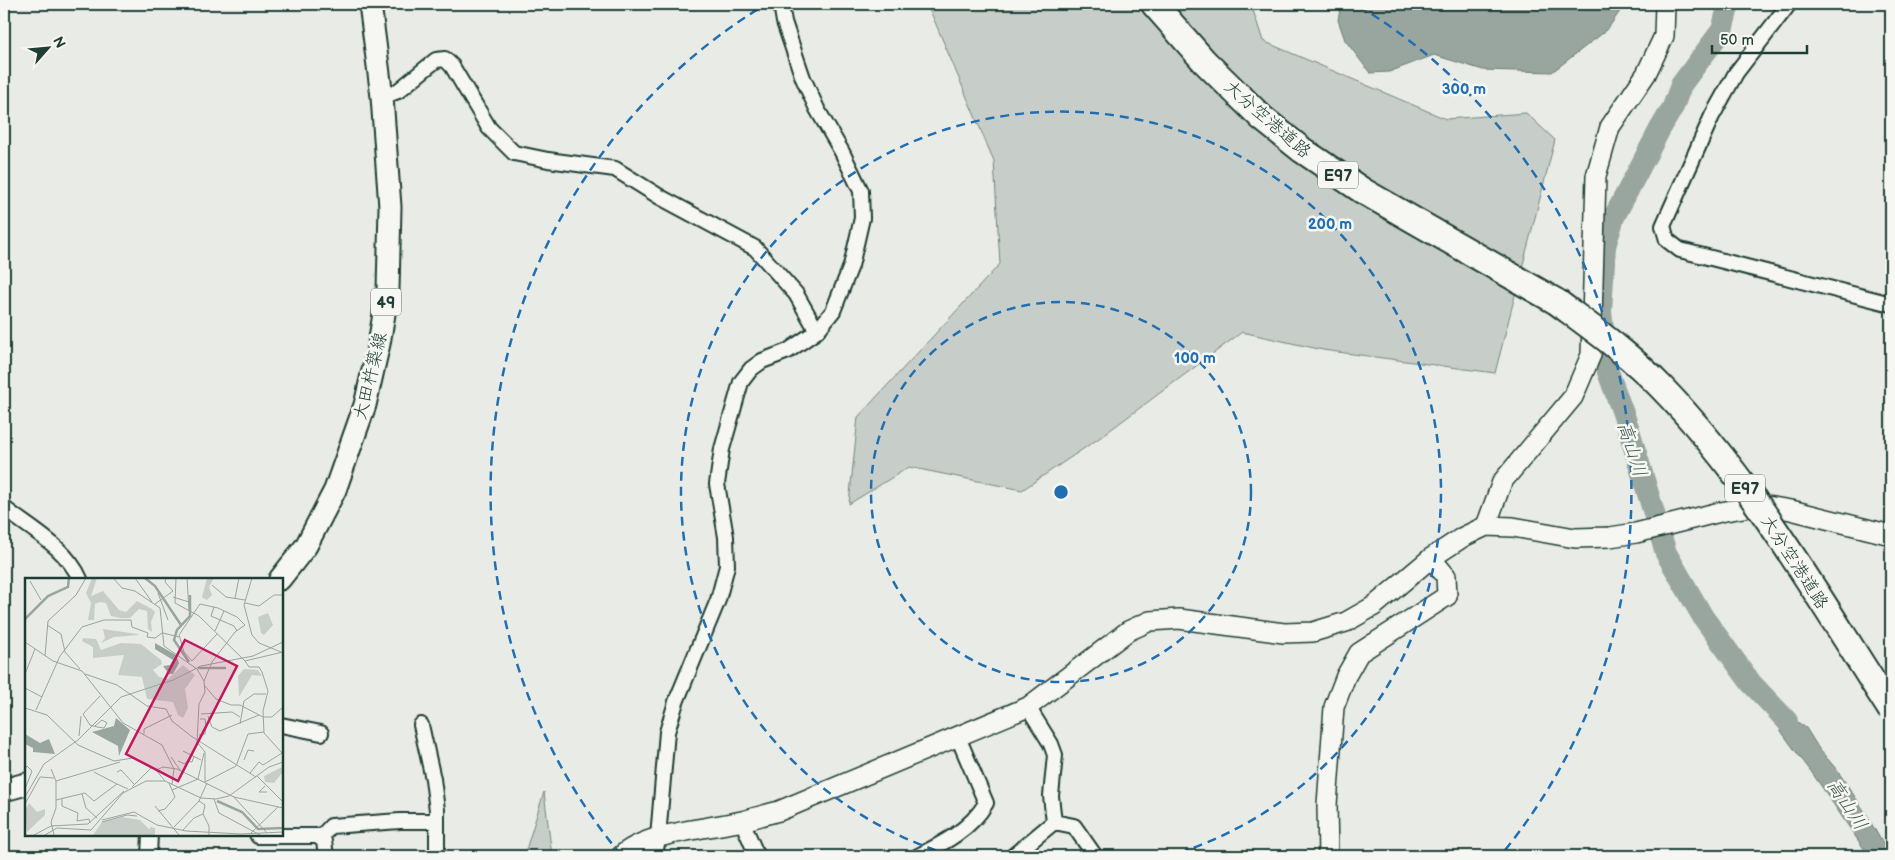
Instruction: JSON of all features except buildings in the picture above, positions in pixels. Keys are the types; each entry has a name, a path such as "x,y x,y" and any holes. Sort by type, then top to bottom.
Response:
{"highway":[{"name":"大分空港道路","path":"1154,4 1204,61 1262,118 1302,150 1363,191 1557,302"},
{"name":"大分空港道路","path":"1175,4 1237,74 1301,132 1390,195 1557,302 1612,343 1659,384 1696,426 1770,521 1891,710"}],"main road":[{"name":"大田杵築線","path":"281,578 306,546 335,490 365,405 379,344 388,290 390,207 382,97 370,4"},
{"path":"4,790 25,784"}],"street":[{"path":"655,856 667,732 676,702 718,600 727,566 726,538 717,484 722,449 741,382 751,369 762,361 788,351 817,331 833,311 851,266 862,218 861,191 802,78 784,22 781,4"},
{"path":"1486,526 1502,482 1573,397 1591,355 1596,176 1610,127 1646,74 1664,36 1665,4"},
{"path":"1789,4 1736,73 1712,116 1663,226 1667,240 1680,250 1891,304"},
{"path":"382,97 398,91 436,60 445,59 452,66 489,128 514,153 548,160 615,169 660,197 755,248 796,294 817,331"},
{"path":"621,856 628,850 658,837 742,821 779,811 1028,707 1128,631 1150,621 1179,619 1284,633 1313,632 1346,622 1374,606 1431,558 1486,526 1513,527 1575,538 1610,537 1636,533 1720,512 1761,505 1791,510 1891,535"},
{"path":"4,508 65,555 74,566 80,578"},
{"path":"1328,856 1327,805 1334,707 1346,676 1359,653 1447,596 1446,576 1431,558"},
{"path":"1028,707 1051,744 1055,755 1051,796 1054,822"},
{"path":"282,725 321,733"},
{"path":"421,726 433,779 437,821 436,856"},
{"path":"918,856 950,840 980,815 986,803 958,737"},
{"path":"320,838 331,826 337,825 437,821"},
{"path":"742,821 757,856"},
{"path":"1013,856 1054,822"},
{"path":"1054,822 1074,826 1095,856"},
{"path":"149,856 150,835"},
{"path":"258,835 318,836 324,841 326,856"}],"shaded area":[{"path":"925,4 1251,4 1263,41 1446,119 1526,113 1555,140 1495,373 1323,350 1242,332 1098,439 1022,490 909,467 849,504 858,417 1000,264 994,161 932,15"},
{"path":"544,792 552,856 524,856"}],"water":[{"path":"1341,4 1625,4 1607,30 1552,72 1483,70 1434,55 1389,72 1370,73 1345,40 1338,20"},
{"path":"1756,689 1772,704 1806,728 1863,809 1890,856 1869,856 1781,731"}],"waterway":[{"name":"高山川","path":"1729,4 1722,30 1681,85 1673,107 1614,217 1605,246 1601,311 1608,372 1628,427 1666,553 1703,617 1751,683 1787,721"}]}
